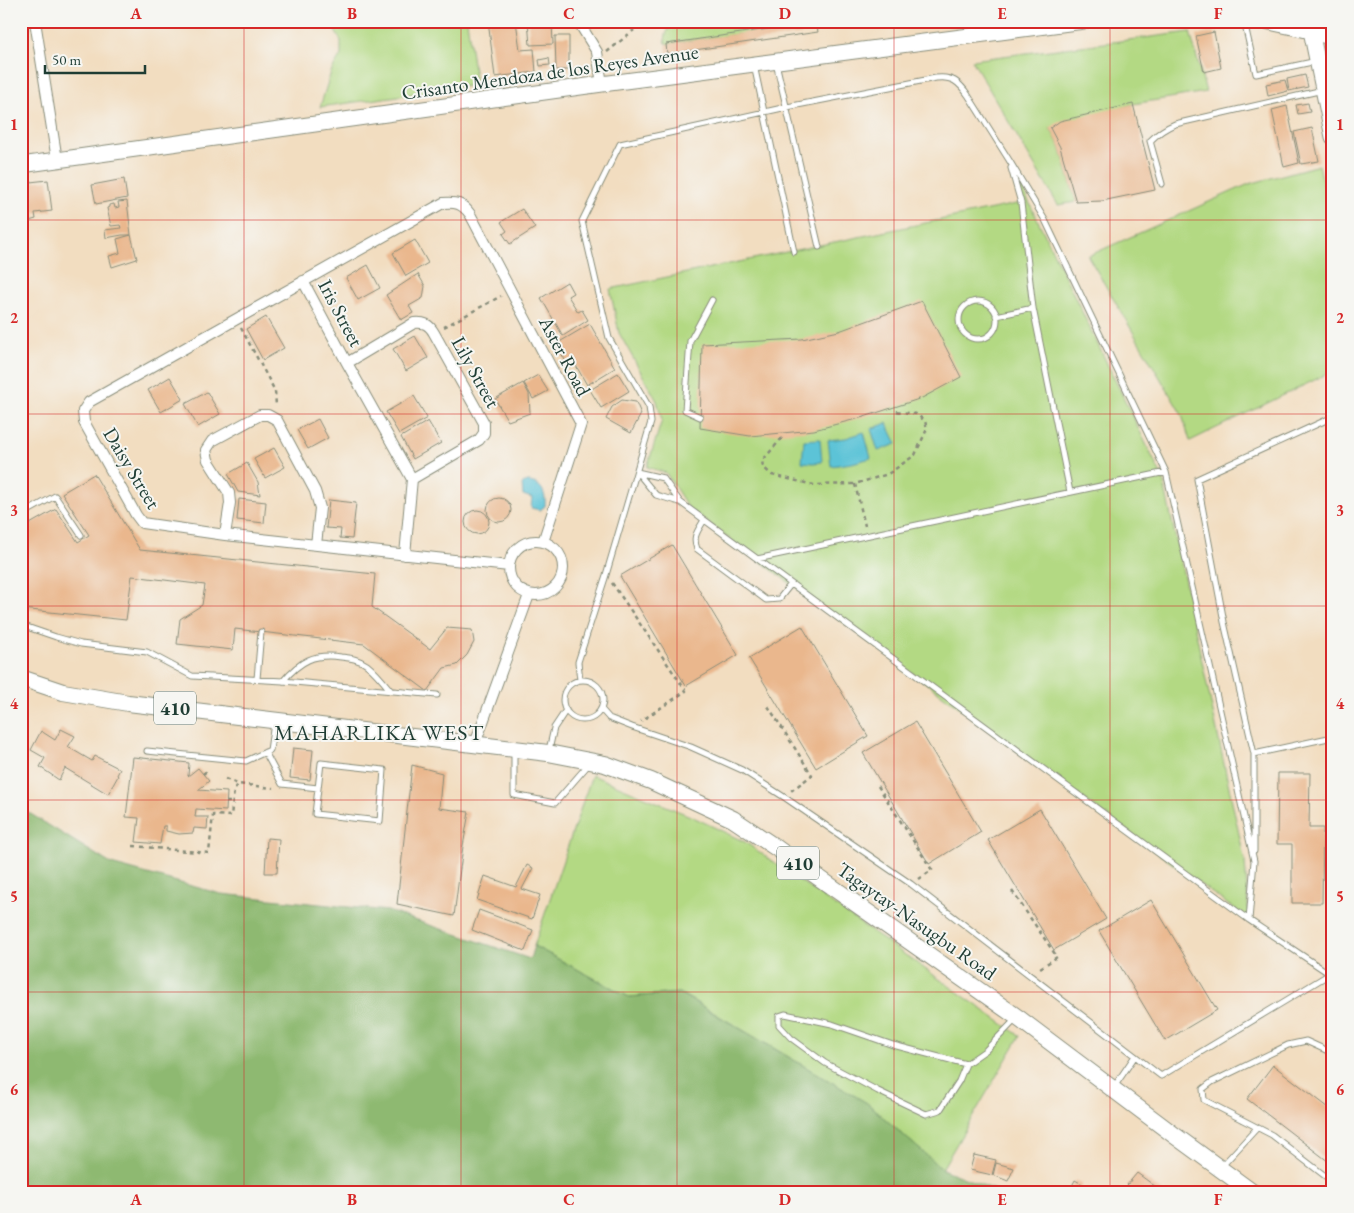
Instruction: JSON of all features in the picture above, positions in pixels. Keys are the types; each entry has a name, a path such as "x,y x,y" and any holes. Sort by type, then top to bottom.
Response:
{"main road":[{"name":"Crisanto Mendoza de los Reyes Avenue","path":"21,165 602,84 776,62 984,28 1084,21"},
{"path":"1265,21 1310,26 1333,38"},
{"path":"1310,26 1333,137"},
{"name":"Tagaytay-Nasugbu Road","path":"21,678 63,692 128,703 548,753 605,764 651,781 733,819 778,849 1017,1017 1252,1192"}],"street":[{"path":"35,21 57,160"},
{"path":"578,21 598,52 602,84"},
{"name":"Aster Road","path":"303,281 443,203 464,205 581,424 543,542"},
{"path":"236,319 303,281"},
{"name":"Iris Street","path":"303,281 347,362"},
{"name":"Daisy Street","path":"225,536 142,523 84,422 83,411 89,402 236,319"},
{"name":"Lily Street","path":"347,362 414,323 422,322 430,327 434,333 484,423 484,433 479,440 412,479"},
{"path":"347,362 412,479 405,555"},
{"path":"316,545 320,508 318,499 276,420 268,415 260,415 212,442 206,450 208,460 229,493 230,502 225,536 509,566"},
{"path":"527,542 543,542 552,546 562,561 563,571 561,580 555,588 547,593 538,596 529,595 520,591 514,584 510,575 510,558 514,551 527,542"},
{"path":"475,744 529,595"}],"lane":[{"path":"1244,21 1256,74 1317,61"},
{"path":"776,62 818,247"},
{"path":"754,64 794,252"},
{"path":"580,680 578,662 651,422 649,407 609,338 582,221 620,144 787,107 945,77 954,80 962,86 1045,220 1166,472 1254,861"},
{"path":"1162,184 1150,141 1166,127 1323,90"},
{"path":"1009,160 1021,203 1033,308 1070,492"},
{"path":"700,417 685,410 690,341 712,300"},
{"path":"978,301 985,302 994,310 996,316 997,322 992,333 981,339 975,339 964,334 959,322 959,316 966,305 978,301"},
{"path":"996,316 1033,308"},
{"path":"1248,920 1254,861 1254,754 1224,622 1197,479 1333,417"},
{"path":"601,709 609,718 691,747 742,770 784,797 911,884 1160,1076 1331,973 1248,920 704,520 680,502 663,478 637,472"},
{"path":"637,472 656,495 680,502"},
{"path":"757,559 1166,472"},
{"path":"21,515 55,496 81,535"},
{"path":"704,520 694,541 696,549 766,600 779,599 791,584"},
{"path":"21,625 56,638 81,644 147,652 192,676 283,681 437,695"},
{"path":"256,679 261,632"},
{"path":"283,681 294,668 309,659 329,655 352,658 365,664 378,675 391,691"},
{"path":"580,680 592,681 597,685 603,696 601,709 593,717 581,720 575,718 566,710 564,704 563,698 568,686 580,680"},
{"path":"548,753 554,728 566,710"},
{"path":"146,751 246,761 270,750 275,720"},
{"path":"1254,754 1333,737"},
{"path":"514,748 514,795 555,803 591,761"},
{"path":"265,752 282,784 318,788"},
{"path":"321,763 384,770 380,821 315,814 318,788 321,763"},
{"path":"966,1064 893,1045 832,1024 785,1014 779,1016 779,1025 791,1038 825,1063 926,1114 940,1110 959,1081 966,1064 986,1050 1017,1017"},
{"path":"1333,1058 1328,1051 1306,1042 1288,1045 1212,1082 1203,1090 1204,1100 1272,1135 1333,1182"},
{"path":"1112,1089 1134,1056"},
{"path":"1220,1168 1257,1128"}],"path":[{"path":"599,59 634,30"},
{"path":"434,333 510,290"},
{"path":"236,319 275,391 276,420"},
{"path":"782,438 762,461 763,468 772,475 814,485 855,484 888,474 915,455 927,429 925,421 916,414 895,411"},
{"path":"855,484 867,535"},
{"path":"606,575 686,691 632,727"},
{"path":"768,706 812,775 784,797"},
{"path":"204,774 208,770"},
{"path":"225,779 238,784 276,788"},
{"path":"134,846 209,854 214,815 231,816 234,791 238,784"},
{"path":"878,786 932,870 911,884"},
{"path":"226,802 232,802"},
{"path":"208,823 212,824"},
{"path":"1012,891 1057,958 1029,974"}],"green space":[{"path":"329,21 467,21 476,85 320,107 331,72 341,55 341,41"},
{"path":"674,21 785,21 787,27 666,44 665,37 668,30 675,23"},
{"path":"1190,32 1206,92 1133,104 1050,128 1060,147 1076,202 1058,205 972,60"},
{"path":"1319,165 1333,226 1333,371 1190,441 1182,415 1088,256 1249,184"},
{"path":"1013,169 1163,479 1245,862 1249,920 689,509 666,473 647,467 662,420 657,401 619,333 610,289 1021,203"},
{"path":"592,775 695,818 745,842 1020,1036 942,1169 867,1103 680,993 629,997 534,946"},
{"path":"21,808 111,864 221,894 388,911 530,959 534,946 629,997 679,993 867,1103 942,1169 1000,1192 21,1192"}],"water":[{"path":"887,423 897,444 878,451 871,429"},
{"path":"864,432 871,458 831,466 828,440 846,438"},
{"path":"820,439 822,462 802,462 804,440"},
{"path":"528,482 537,484 544,493 545,506 540,510 531,508 532,498 523,495 522,484"}],"building":[{"path":"488,21 516,21 520,50 534,49 536,72 495,77"},
{"path":"528,21 552,21 553,44 530,45"},
{"path":"781,21 847,22 817,27 818,32 667,54 666,44 782,27"},
{"path":"1214,32 1221,68 1204,72 1196,36"},
{"path":"555,36 569,36 569,70 556,70"},
{"path":"549,58 550,65 540,66 539,60"},
{"path":"1305,75 1308,87 1289,91 1287,79"},
{"path":"1285,80 1288,91 1268,96 1266,84"},
{"path":"1308,103 1310,112 1298,114 1296,105"},
{"path":"1133,104 1155,190 1102,201 1076,202 1060,147 1050,128 1060,121"},
{"path":"1287,106 1299,163 1284,167 1272,110"},
{"path":"1312,128 1319,161 1301,164 1294,132"},
{"path":"124,179 127,198 96,204 92,185"},
{"path":"48,180 52,211 35,213 36,219 26,222 23,213 21,183"},
{"path":"127,201 131,235 106,238 105,230 121,228 120,225 111,226 107,208 109,205 114,204 115,208 119,207 118,202"},
{"path":"522,209 535,228 510,244 503,234 507,231 501,222"},
{"path":"131,235 137,259 112,267 109,256 120,253 117,239"},
{"path":"415,240 428,263 406,276 393,253"},
{"path":"368,265 380,288 358,300 346,278"},
{"path":"418,274 425,286 423,298 409,306 413,313 401,320 386,295"},
{"path":"567,282 573,293 568,296 578,312 582,310 588,320 563,336 541,298"},
{"path":"922,301 961,377 922,398 864,417 814,430 750,436 700,428 702,344 802,339 839,331"},
{"path":"266,317 284,348 263,360 246,329"},
{"path":"590,324 615,368 587,385 575,364 569,367 556,344"},
{"path":"415,336 428,358 406,371 393,349"},
{"path":"618,373 629,391 601,408 590,390"},
{"path":"538,375 548,391 533,399 524,383"},
{"path":"170,377 183,399 161,412 148,390"},
{"path":"523,383 529,394 530,413 508,421 495,399"},
{"path":"207,392 220,414 198,427 185,404"},
{"path":"414,396 427,418 399,434 386,412"},
{"path":"622,400 636,402 641,414 631,433 606,419 612,407"},
{"path":"318,419 328,438 308,449 297,430"},
{"path":"428,421 441,443 413,459 401,437"},
{"path":"274,448 285,467 265,478 254,459"},
{"path":"247,463 258,482 260,495 238,492 228,474"},
{"path":"94,474 140,550 375,574 372,607 430,649 447,628 472,630 474,642 467,655 457,665 444,668 427,691 364,644 235,629 233,650 177,644 180,619 202,605 205,585 132,576 126,620 21,609 21,529 56,509 78,542 89,535 62,493"},
{"path":"499,498 504,499 510,505 510,515 504,521 499,522 494,521 488,515 487,510 488,505 494,499"},
{"path":"239,499 266,502 264,523 237,520"},
{"path":"329,500 356,503 352,539 340,538 341,529 326,528"},
{"path":"477,510 482,511 488,517 488,527 482,533 477,534 472,533 466,527 465,522 466,517 472,511"},
{"path":"672,545 738,655 686,686 620,576"},
{"path":"802,626 868,736 816,768 749,658"},
{"path":"915,722 981,832 929,864 863,753"},
{"path":"61,729 75,736 68,747 92,761 95,756 120,769 108,794 65,768 59,780 40,767 45,758 31,750 41,731 55,740"},
{"path":"293,748 313,750 310,780 290,778"},
{"path":"133,757 189,763 188,776 198,768 209,781 198,790 227,792 226,811 196,809 195,817 208,817 207,829 194,828 193,833 179,834 166,831 166,826 163,826 160,844 136,842 139,818 126,817"},
{"path":"412,765 442,773 439,808 469,812 454,916 397,904"},
{"path":"1278,773 1310,773 1309,828 1323,828 1322,903 1292,903 1292,844 1277,844"},
{"path":"1040,809 1106,919 1054,950 988,840"},
{"path":"267,838 279,839 277,873 265,873"},
{"path":"527,865 533,868 522,889 540,895 532,919 477,900 485,876 516,887"},
{"path":"1151,900 1217,1010 1165,1041 1099,931"},
{"path":"479,910 533,930 525,951 472,930"},
{"path":"1273,1065 1333,1111 1333,1165 1247,1099"},
{"path":"974,1155 996,1160 992,1175 970,1170"},
{"path":"996,1163 1014,1168 1008,1181 993,1175"},
{"path":"1137,1173 1163,1192 1136,1192 1127,1185"},
{"path":"1075,1180 1082,1184 1078,1192 1069,1192"}],"district":[{"name":"MAHARLIKA WEST","path":"379,732"}]}
